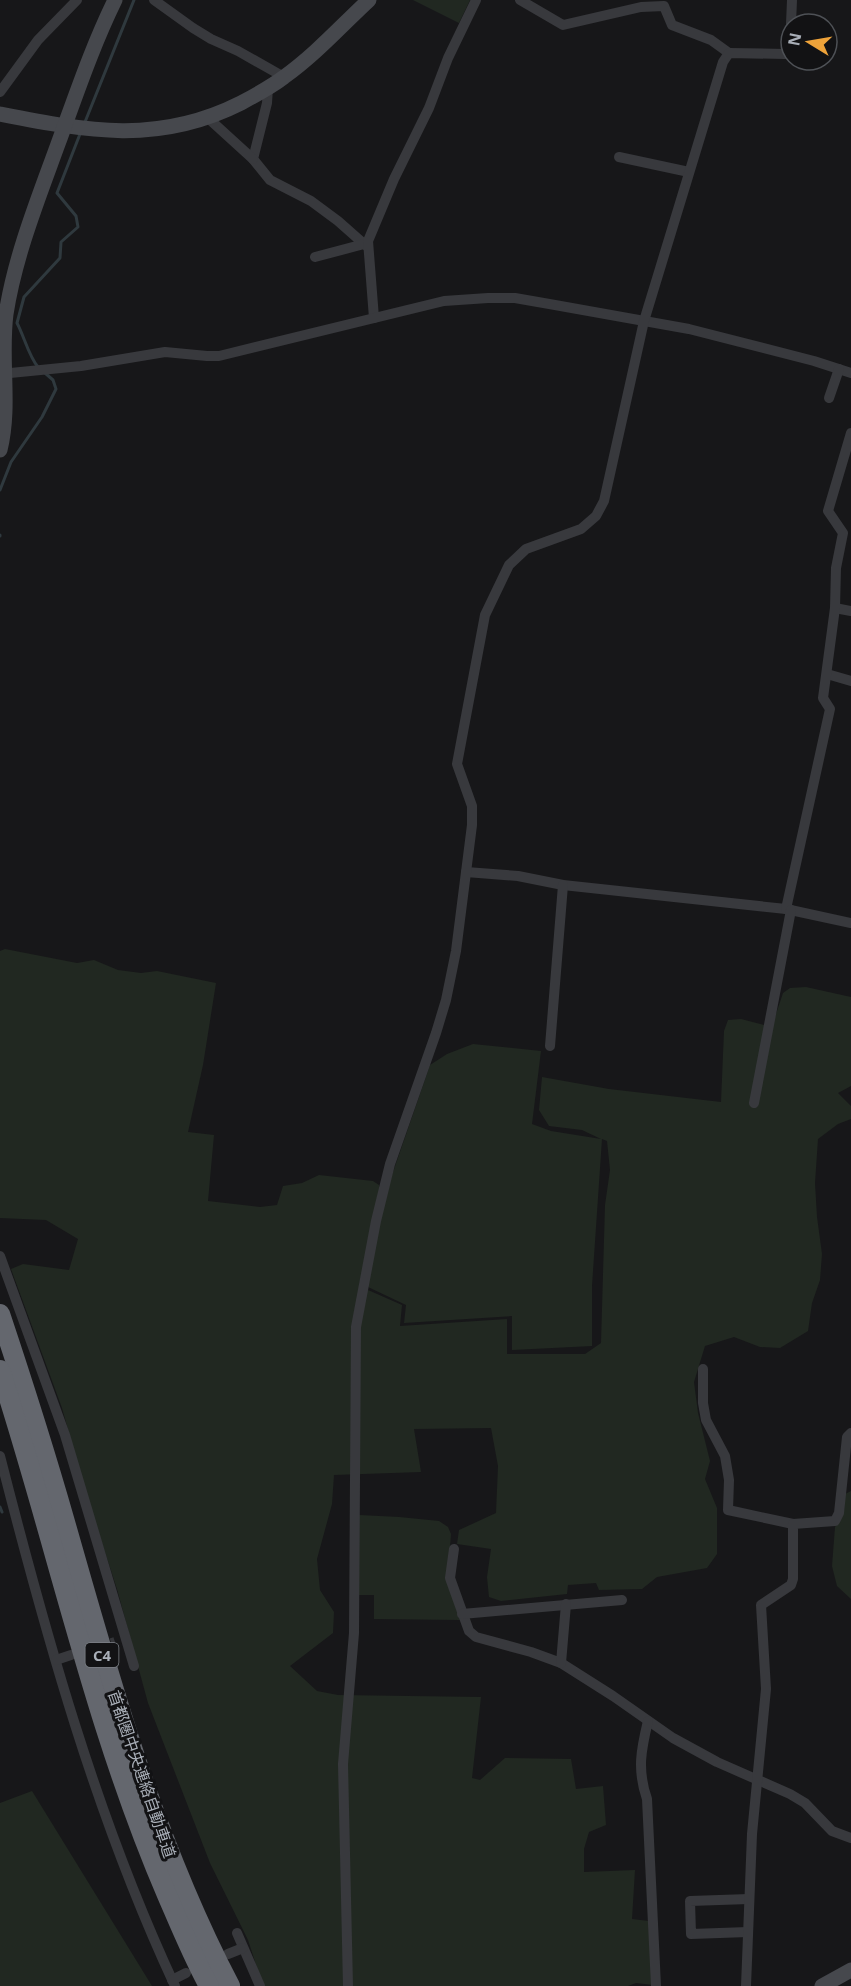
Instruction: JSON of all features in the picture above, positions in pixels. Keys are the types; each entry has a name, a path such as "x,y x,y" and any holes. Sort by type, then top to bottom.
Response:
{"highway":[{"name":"首都圏中央連絡自動車道","path":"0,1314 30,1402 97,1638 145,1790 167,1849 230,1986"},
{"name":"首都圏中央連絡自動車道","path":"0,1370 105,1727 152,1859 209,1986"}],"street":[{"path":"0,92 38,40 77,0"},
{"path":"0,450 5,415 2,374 4,331 12,287 27,231 89,57 115,0"},
{"path":"154,0 211,39 238,51 284,77"},
{"path":"0,114 65,126 105,130 155,130 208,118 268,88 284,77 369,0"},
{"path":"374,318 366,245 476,0"},
{"path":"520,0 563,25 641,8 664,6 672,25 711,40 729,53 779,54"},
{"path":"348,1986 343,1764 354,1633 356,1327 376,1221 390,1164 436,1033 446,1000 456,951 472,825 472,806 457,764 485,615 509,565 526,549 581,529 597,516 604,501 644,321 723,62 729,53"},
{"path":"253,159 267,103 268,88"},
{"path":"208,118 253,159 270,180 311,201 366,245"},
{"path":"619,157 689,172"},
{"path":"315,257 366,245"},
{"path":"2,374 81,366 165,352 219,356 444,301 488,298 515,298 689,329 851,373"},
{"path":"829,398 839,369"},
{"path":"754,1102 788,910 830,709 823,698 835,608 836,568 843,533 828,511 851,434"},
{"path":"835,608 851,611"},
{"path":"826,674 851,681"},
{"path":"466,872 518,876 563,885 788,910 851,922"},
{"path":"550,1046 563,885"},
{"path":"0,1256 65,1435 120,1641 134,1666"},
{"path":"703,1369 703,1404 706,1420 725,1456 729,1480 728,1510 793,1524 835,1521 840,1513 847,1437 851,1433"},
{"path":"0,1456 56,1660 110,1830 173,1983 186,1973"},
{"path":"746,1986 752,1834 766,1689 761,1605 791,1585 793,1579 793,1524"},
{"path":"454,1549 450,1578 469,1631 476,1637 561,1663 673,1738 717,1762 790,1794 805,1803 832,1831 851,1838"},
{"path":"462,1614 622,1600"},
{"path":"561,1663 566,1604"},
{"path":"56,1660 71,1656"},
{"path":"648,1721 642,1746 640,1772 647,1799 656,1986"},
{"path":"748,1932 691,1934 690,1901 749,1899"},
{"path":"237,1933 260,1986"},
{"path":"228,1954 243,1948"},
{"path":"822,1986 851,1970"}],"shaded area":[{"path":"413,0 470,0 459,23"},
{"path":"5,949 77,963 94,960 118,970 141,973 157,971 216,983 203,1065 188,1132 214,1135 208,1201 260,1207 277,1205 283,1186 302,1183 319,1175 373,1181 379,1185 379,1193 359,1286 402,1305 400,1326 507,1319 507,1354 585,1354 601,1343 605,1205 610,1170 607,1141 602,1139 592,1286 592,1346 512,1350 512,1316 404,1323 406,1305 368,1287 380,1217 430,1065 447,1054 473,1044 541,1051 532,1124 551,1131 601,1139 582,1130 549,1126 539,1110 542,1077 609,1089 721,1102 724,1031 728,1020 741,1019 764,1025 775,1017 783,993 790,988 806,987 851,997 851,1086 838,1093 851,1106 851,1119 838,1124 818,1139 815,1183 822,1254 820,1280 812,1303 808,1331 780,1348 760,1347 734,1337 705,1346 694,1382 698,1413 710,1461 705,1479 717,1508 717,1554 707,1568 657,1577 642,1589 599,1590 596,1583 568,1585 567,1594 501,1601 489,1597 487,1577 491,1549 457,1544 459,1530 496,1513 498,1466 491,1428 414,1429 421,1472 334,1475 332,1504 317,1559 320,1590 334,1612 333,1633 290,1666 317,1691 338,1695 481,1697 472,1778 480,1780 505,1758 571,1759 576,1789 603,1786 606,1825 589,1832 584,1849 584,1872 635,1870 632,1919 649,1921 653,1985 636,1983 628,1986 263,1986 248,1940 210,1863 148,1703 117,1589 87,1497 62,1408 11,1269 23,1264 69,1270 78,1239 46,1220 0,1218 0,951"},
{"path":"851,1491 851,1599 837,1586 832,1566 835,1527 844,1511 845,1494"},
{"path":"359,1515 439,1521 448,1527 451,1534 450,1547 460,1620 374,1619 374,1595 358,1595"},
{"path":"32,1791 152,1986 0,1986 0,1803"}],"waterway":[{"path":"85,122 134,0"},
{"path":"38,367 17,323 24,297 60,258 61,242 78,227 76,216 57,193 80,134"},
{"path":"0,490 11,462 42,417 56,389 53,380 45,373"},
{"path":"0,1507 2,1512"}],"tunnel":[{"path":"97,1648 115,1642"}]}
